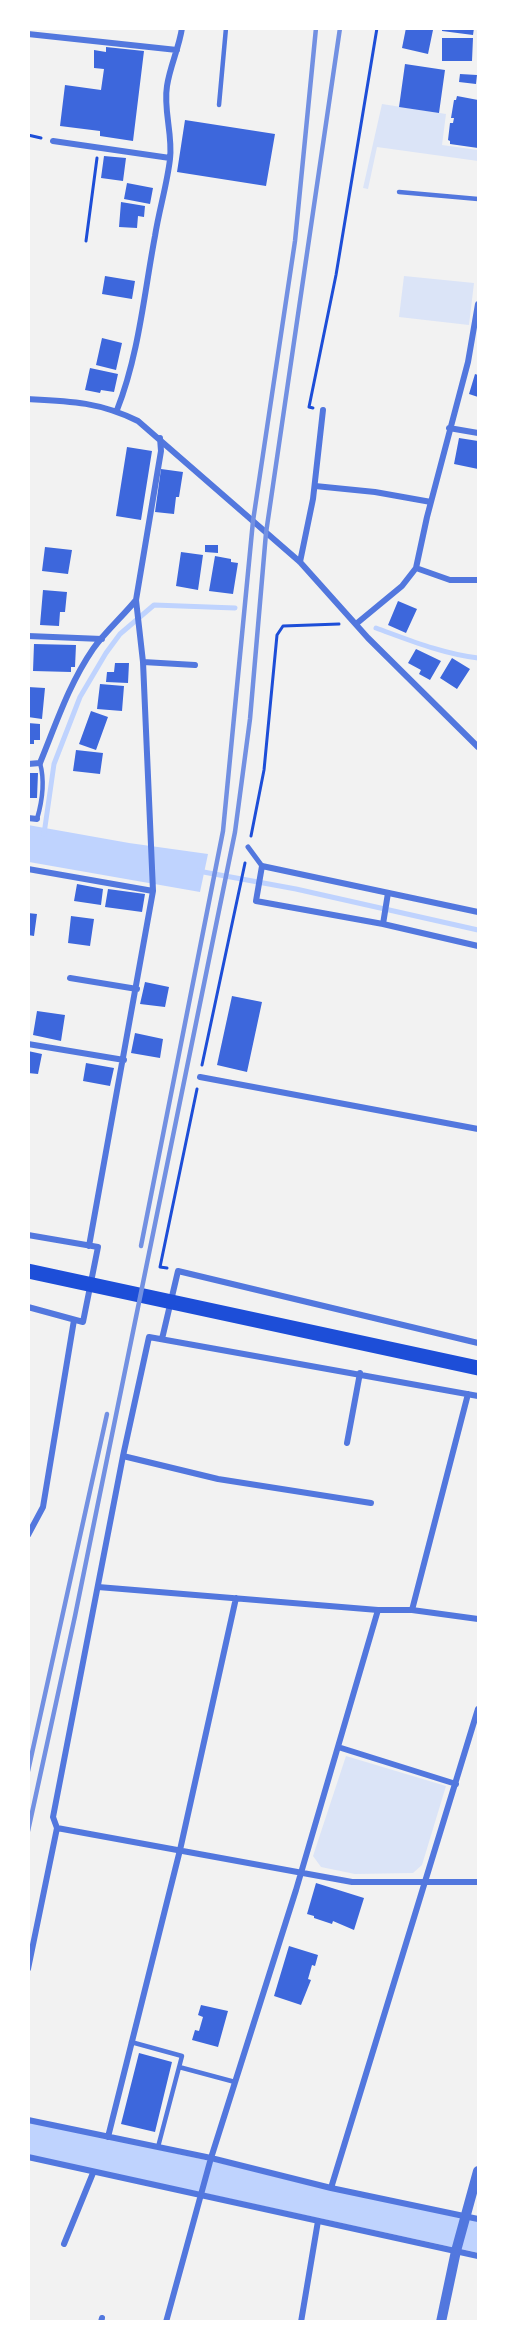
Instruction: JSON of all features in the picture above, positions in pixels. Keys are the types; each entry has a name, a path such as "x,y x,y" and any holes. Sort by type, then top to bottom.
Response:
{"highway":[{"path":"28,1271 478,1368"}],"street":[{"path":"117,410 130,374 143,314 154,236 171,158 166,88 182,28"},
{"path":"28,34 177,50"},
{"path":"53,141 171,158"},
{"path":"356,624 402,586 416,568 449,428 468,362 478,304"},
{"path":"28,399 98,405 117,410 138,421 160,438 300,562 356,624 478,747"},
{"path":"300,562 315,486 323,410"},
{"path":"449,428 478,433"},
{"path":"90,1246 153,889 143,662 136,600 161,451 160,438"},
{"path":"315,486 375,492 431,502"},
{"path":"416,568 450,580 478,580"},
{"path":"28,764 40,763 61,709 94,647 136,600"},
{"path":"28,636 102,639"},
{"path":"143,662 195,665"},
{"path":"28,818 37,819"},
{"path":"248,848 262,866 478,912"},
{"path":"262,866 256,901 383,924 478,946"},
{"path":"28,869 153,889"},
{"path":"383,924 388,893"},
{"path":"70,978 137,989"},
{"path":"28,1044 124,1060"},
{"path":"200,1077 478,1129"},
{"path":"28,1235 98,1246 83,1322 28,1307"},
{"path":"162,1339 178,1271 478,1343"},
{"path":"28,1535 43,1507 74,1320"},
{"path":"28,1970 57,1828 53,1817 123,1456 149,1337 360,1373 478,1396"},
{"path":"347,1443 360,1373"},
{"path":"412,1610 468,1394"},
{"path":"123,1456 218,1479 371,1503"},
{"path":"98,1587 378,1610 412,1610 478,1619"},
{"path":"108,2137 180,1850 236,1599"},
{"path":"166,2322 211,2158 302,1872 378,1610"},
{"path":"331,2188 478,1709"},
{"path":"338,1747 456,1784"},
{"path":"57,1828 352,1882 426,1880 478,1882"},
{"path":"28,2120 211,2158 331,2188 478,2219"},
{"path":"28,2157 478,2256"},
{"path":"441,2322 456,2251 478,2171"},
{"path":"64,2244 93,2173"},
{"path":"301,2322 318,2221"}],"lane":[{"path":"219,105 226,28"},
{"path":"399,192 478,199"},
{"path":"37,819 41,806 42,770 40,763"},
{"path":"130,2042 182,2056 158,2147"},
{"path":"179,2067 235,2082"}],"path":[{"path":"323,410 309,407 340,253 377,28"},
{"path":"86,241 100,148"},
{"path":"178,1271 160,1267 264,770 278,635 284,626 356,624"}],"shaded area":[{"path":"382,104 446,114 442,145 478,150 478,161 377,147 368,189 363,188"},
{"path":"404,276 474,283 469,325 399,317"},
{"path":"346,1756 446,1786 422,1865 413,1873 355,1874 321,1867 313,1856"}],"water":[{"path":"28,825 208,854 200,892 29,862"}],"building":[{"path":"406,28 433,30 428,54 402,48"},
{"path":"442,28 474,28 473,35 442,31"},
{"path":"442,38 473,38 472,61 442,61"},
{"path":"106,47 144,51 133,141 100,136 100,131 60,126 65,85 101,90 104,69 94,68 94,50 106,52"},
{"path":"405,64 445,70 439,113 399,107"},
{"path":"460,74 477,75 476,84 459,82"},
{"path":"457,96 478,100 478,148 450,144 448,140 450,123 453,123 454,118 451,118 454,100"},
{"path":"185,120 275,134 266,186 177,172"},
{"path":"104,156 126,158 123,181 101,178"},
{"path":"127,183 153,188 150,204 124,199"},
{"path":"121,202 145,206 144,217 138,216 137,228 119,227"},
{"path":"105,276 135,281 132,299 102,294"},
{"path":"102,338 122,343 116,370 96,365"},
{"path":"90,368 118,374 114,392 101,390 100,393 85,390"},
{"path":"475,374 478,375 478,397 469,394"},
{"path":"459,438 478,441 478,469 454,464"},
{"path":"127,447 152,451 141,520 116,516"},
{"path":"161,469 183,472 174,514 155,512"},
{"path":"205,545 218,545 218,553 205,552"},
{"path":"45,547 72,550 68,574 42,571"},
{"path":"181,552 203,555 198,590 176,586"},
{"path":"215,556 238,563 233,594 209,591"},
{"path":"43,590 67,592 65,612 60,612 59,626 40,625"},
{"path":"398,601 417,609 406,633 388,625"},
{"path":"34,644 76,645 75,667 71,667 71,672 33,671"},
{"path":"416,649 441,661 430,680 419,674 421,670 408,663"},
{"path":"452,658 470,669 457,689 440,678"},
{"path":"115,663 129,663 128,683 106,682 107,672 114,672"},
{"path":"100,684 124,686 122,711 97,709"},
{"path":"28,687 45,688 42,719 28,717"},
{"path":"91,711 108,717 96,750 79,744"},
{"path":"28,723 40,724 40,740 34,740 34,744 28,744"},
{"path":"76,750 103,753 100,774 73,771"},
{"path":"28,773 38,773 37,798 28,798"},
{"path":"77,884 103,889 101,905 74,901"},
{"path":"108,889 145,894 142,912 105,907"},
{"path":"28,913 37,914 34,936 28,935"},
{"path":"71,916 94,919 90,946 68,943"},
{"path":"145,982 169,987 165,1007 140,1004"},
{"path":"232,996 262,1002 247,1072 217,1065"},
{"path":"37,1011 65,1015 61,1041 33,1035"},
{"path":"135,1033 163,1039 160,1058 131,1053"},
{"path":"28,1051 42,1054 38,1074 28,1073"},
{"path":"86,1063 114,1068 110,1086 83,1081"},
{"path":"316,1883 364,1898 354,1930 307,1914"},
{"path":"289,1946 318,1955 315,1966 312,1965 308,1979 311,1980 301,2005 274,1996"},
{"path":"201,2005 228,2011 218,2047 192,2040 195,2030 199,2031 203,2017 198,2015"},
{"path":"139,2053 172,2062 155,2132 121,2124"}],"waterway":[{"path":"44,834 54,764 80,697 120,634 154,605 235,608"},
{"path":"376,628 439,650 478,658"},
{"path":"198,871 296,889 478,930"},
{"path":"28,2138 478,2236"}],"railway":[{"path":"141,1246 223,831 253,521 295,241 316,28"},
{"path":"28,1831 75,1616 235,832 250,719 266,533 340,28"},
{"path":"28,1771 107,1414"}]}
